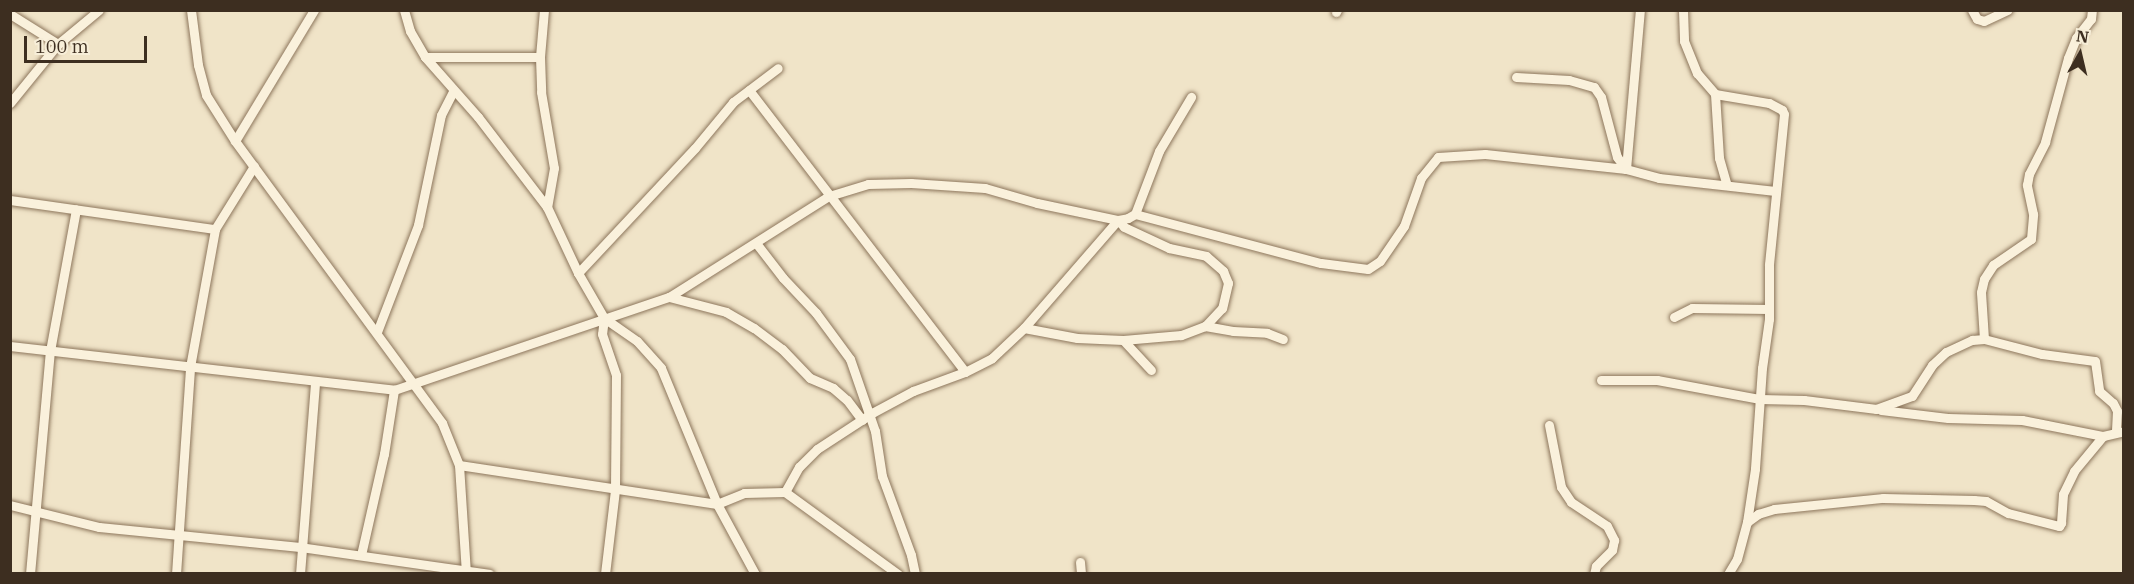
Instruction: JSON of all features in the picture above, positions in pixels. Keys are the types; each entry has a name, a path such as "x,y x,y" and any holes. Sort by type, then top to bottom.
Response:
{"street":[{"path":"10,103 58,44 99,10"},
{"path":"191,10 198,65 206,95 235,141 442,423 459,465 466,572"},
{"path":"235,141 314,10"},
{"path":"404,10 410,31 425,57 478,117 547,207 578,273 604,318 637,340 661,368 717,504 755,573"},
{"path":"544,10 540,57 541,92 554,168 547,207"},
{"path":"1626,169 1640,10"},
{"path":"1683,10 1684,42 1697,73 1715,94 1719,158 1726,183"},
{"path":"1972,10 1977,19 1984,21 2008,10"},
{"path":"1984,339 1981,292 1984,279 1993,265 2031,239 2033,214 2027,185 2029,174 2045,142 2068,58 2076,38 2091,18 2092,10"},
{"path":"10,14 58,44"},
{"path":"425,57 540,57"},
{"path":"578,273 734,102 778,68"},
{"path":"1516,77 1569,80 1594,87 1601,97 1617,157 1626,169"},
{"path":"749,90 965,372"},
{"path":"377,332 418,225 441,115 453,91"},
{"path":"1715,94 1769,103 1782,110 1784,114 1768,265 1769,309 1757,448 1747,522 1737,560 1728,573"},
{"path":"1135,214 1159,151 1191,98"},
{"path":"785,492 799,467 817,449 866,417 913,391 965,372 992,358 1024,328 1118,220 1135,214 1321,263 1368,269 1380,261 1404,226 1418,185 1438,157 1485,154 1626,169 1666,179 1726,183 1775,191"},
{"path":"176,573 190,367 214,230 254,166"},
{"path":"10,346 315,383 394,390 669,297 829,196 868,184 911,183 985,188 1037,203 1118,220 1124,227 1169,248 1206,256 1223,271 1228,283 1222,308 1206,326 1181,335 1123,340 1077,338 1024,328"},
{"path":"10,200 214,230"},
{"path":"30,573 50,351 76,209"},
{"path":"756,243 838,340 850,359 866,417 878,442 882,476 911,555 915,573"},
{"path":"669,297 726,312 754,328 782,349 810,378 833,388 866,417"},
{"path":"1674,317 1692,308 1769,309"},
{"path":"604,318 602,334 616,375 615,490 605,573"},
{"path":"1206,326 1233,332 1267,333 1283,339"},
{"path":"1601,380 1657,380 1760,399 1804,400 1876,409 1948,418 2022,420 2103,436 2120,431 2117,411 2113,403 2099,391 2095,361 2042,354 1984,339 1972,340 1946,352 1932,365 1912,396 1897,404 1876,409"},
{"path":"1123,340 1151,370"},
{"path":"300,573 300,547 315,383"},
{"path":"361,555 384,454 394,390"},
{"path":"1549,425 1561,487 1571,502 1607,526 1614,540 1612,550 1596,566 1594,573"},
{"path":"1747,522 1758,514 1774,509 1902,498 1986,501 2008,513 2059,526 2067,483 2103,436"},
{"path":"459,465 717,504 744,493 785,492 898,573"},
{"path":"10,505 99,527 300,547 466,572 489,573"},
{"path":"1080,562 1081,573"}]}
